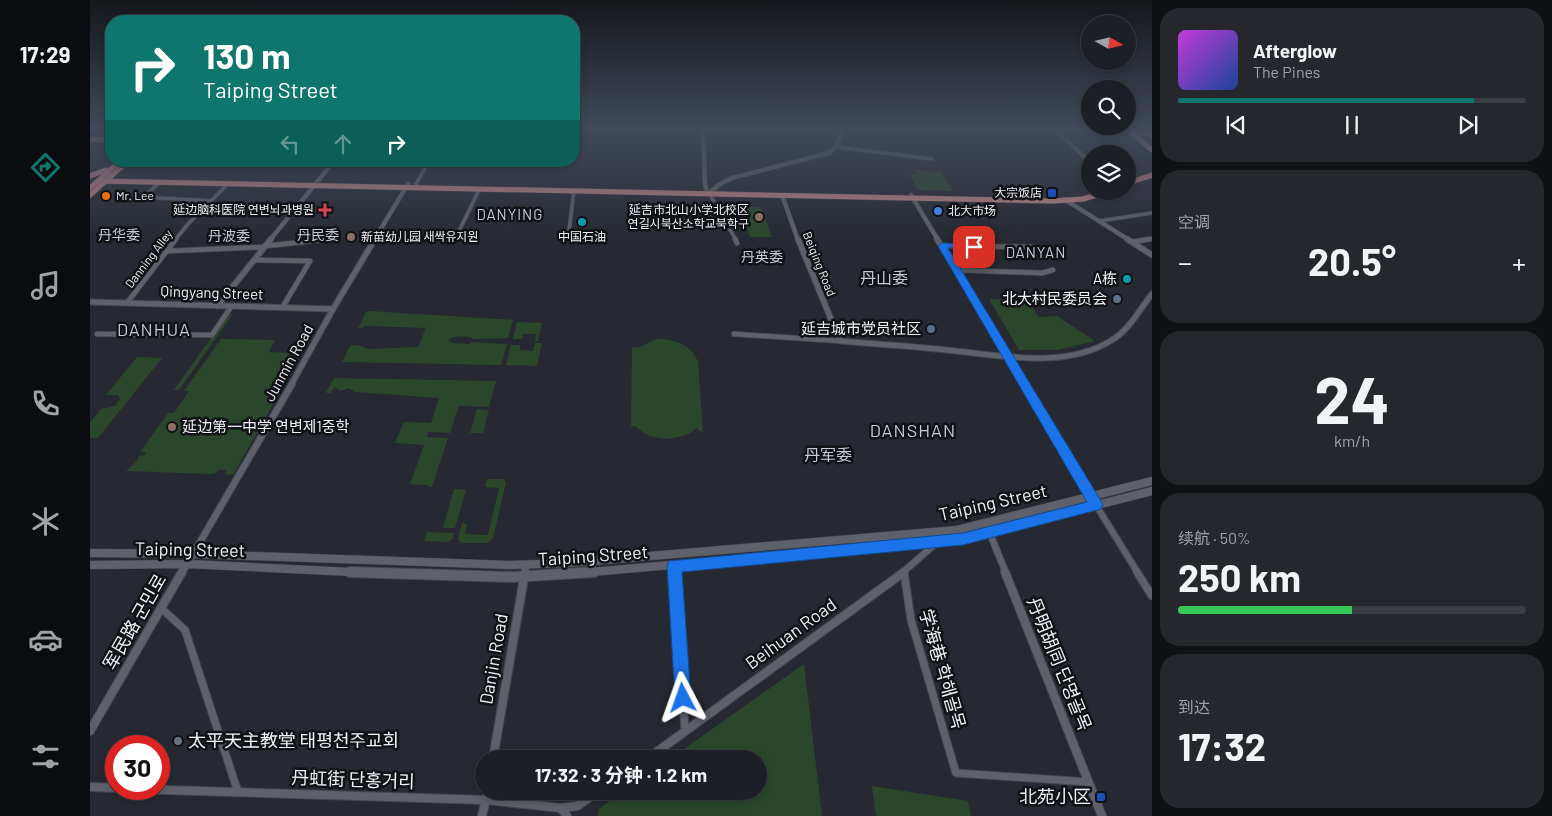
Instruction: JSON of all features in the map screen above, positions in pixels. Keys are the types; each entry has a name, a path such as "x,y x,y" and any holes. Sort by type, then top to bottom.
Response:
{"main road":[{"path":"121,171 133,178"},
{"path":"91,192 104,179 121,171"},
{"path":"104,179 121,171"},
{"path":"91,192 106,186 121,171"},
{"path":"90,178 121,171 160,182 228,184 317,183"},
{"path":"1136,181 1152,175"},
{"path":"90,178 574,190 709,191 782,195 912,196"},
{"path":"1136,182 1152,179"},
{"path":"407,185 1065,200 1081,197"},
{"path":"1065,200 1081,196"},
{"name":"Taiping Street","path":"90,565 187,564 407,575 524,577 674,566 938,542 1091,496 1152,481"},
{"name":"Taiping Street","path":"90,553 193,554 526,565 987,528 1152,491"}],"street":[{"path":"703,166 709,191 737,243"},
{"path":"709,191 732,178 780,166"},
{"path":"217,306 329,167"},
{"path":"416,184 426,167"},
{"path":"160,182 144,197 211,201"},
{"name":"Danning Alley","path":"127,304 188,224 228,184"},
{"name":"Junmin Road","path":"193,554 333,309 407,185"},
{"path":"458,233 480,188"},
{"path":"569,231 574,190"},
{"name":"Beiqing Road","path":"782,195 793,228 840,341"},
{"path":"912,196 1152,596"},
{"path":"1065,200 1152,255"},
{"path":"1099,221 1152,214"},
{"path":"168,250 220,250 265,247 333,238"},
{"path":"1132,242 1152,239"},
{"path":"942,246 1034,248"},
{"path":"254,260 310,261 282,308"},
{"path":"956,270 1042,273 1053,270"},
{"path":"734,334 1055,356 1080,353 1101,346 1116,338 1125,330 1152,294"},
{"name":"Qingyang Street","path":"90,302 333,309"},
{"path":"97,334 212,335 231,306"},
{"name":"丹明胡同 단명골목","path":"987,528 1102,816"},
{"name":"Beihuan Road","path":"659,750 904,572 950,531"},
{"name":"军民路 군민로","path":"90,731 193,554"},
{"name":"Danjin Road","path":"495,750 526,565"},
{"path":"674,566 685,731"},
{"name":"学海巷 학해골목","path":"904,572 911,620 956,773 1088,782"},
{"path":"162,608 185,630 239,793"},
{"path":"90,787 105,788"},
{"name":"丹虹街 단홍거리","path":"170,790 475,796"},
{"path":"482,816 486,800"},
{"name":"丹虹街 단홍거리","path":"506,800 564,812"},
{"path":"564,812 586,800"}],"green space":[{"path":"914,170 941,172 953,191 918,190 910,175 916,175"},
{"path":"761,207 772,237 750,237 739,208"},
{"path":"989,299 1028,301 1039,317 1057,316 1095,341 1058,350 1019,350"},
{"path":"366,312 513,320 508,338 474,339 469,337 453,337 448,340 452,343 507,344 501,365 342,362 350,346 358,345 368,349 418,347 426,328 366,326 358,329"},
{"path":"228,314 233,314 179,390 174,390"},
{"path":"517,322 542,323 538,341 535,341 536,334 523,334 522,339 513,339"},
{"path":"221,339 275,340 269,352 294,353 301,342 304,342 301,349 304,350 233,475 225,474 227,470 218,470 217,473 210,474 126,471 136,462 139,456 145,455 146,452 140,452 168,413 174,413 189,391 184,391"},
{"path":"656,339 682,344 695,356 698,362 703,432 698,431 698,427 680,437 665,439 650,436 637,427 631,426 632,347 638,348"},
{"path":"535,343 542,343 537,366 506,365 511,345 520,345 520,350 533,351"},
{"path":"137,357 162,358 98,438 90,438 90,423 101,409 115,406 120,399 118,395 106,395"},
{"path":"334,378 496,381 489,407 459,406 450,433 428,432 427,437 448,438 432,487 428,487 429,485 410,484 424,445 395,443 404,422 431,423 439,398 355,392 349,388 341,391 335,387 330,393 326,393"},
{"path":"477,409 489,410 483,433 470,433"},
{"path":"487,479 503,479 506,482 493,538 487,543 461,543 458,539 462,523 467,524 465,534 488,535 499,488 485,487"},
{"path":"454,489 466,490 455,528 443,528"},
{"path":"427,532 454,533 452,540 446,542 424,541"},
{"path":"804,664 822,816 598,816 599,809 612,800 767,800 767,750 683,750"},
{"path":"872,786 968,801 971,816 876,816"}],"place":[{"name":"大宗饭店","path":"1052,193"},
{"name":"Mr. Lee","path":"106,196"},
{"name":"延边脑科医院 연변뇌과병원","path":"325,210"},
{"name":"北大市场","path":"938,211"},
{"name":"延吉市北山小学北校区 연길시북산소학교북학구","path":"759,217"},
{"name":"中国石油","path":"582,222"},
{"name":"新苗幼儿园 새싹유지원","path":"351,237"},
{"name":"A栋","path":"1127,279"},
{"name":"北大村民委员会","path":"1117,299"},
{"name":"延吉城市党员社区","path":"931,329"},
{"name":"延边第一中学 연변제1중학","path":"172,427"},
{"name":"太平天主教堂 태평천주교회","path":"178,741"},
{"name":"北苑小区","path":"1101,797"}],"district":[{"name":"DANYING","path":"510,215"},
{"name":"丹华委","path":"119,235"},
{"name":"丹民委","path":"318,235"},
{"name":"丹波委","path":"229,236"},
{"name":"DANYAN","path":"1036,253"},
{"name":"丹英委","path":"762,257"},
{"name":"丹山委","path":"884,278"},
{"name":"DANHUA","path":"154,330"},
{"name":"DANSHAN","path":"913,431"},
{"name":"丹军委","path":"828,455"}],"route":[{"path":"683,698 674,566 963,539 1096,505 942,246 974,247"}]}
